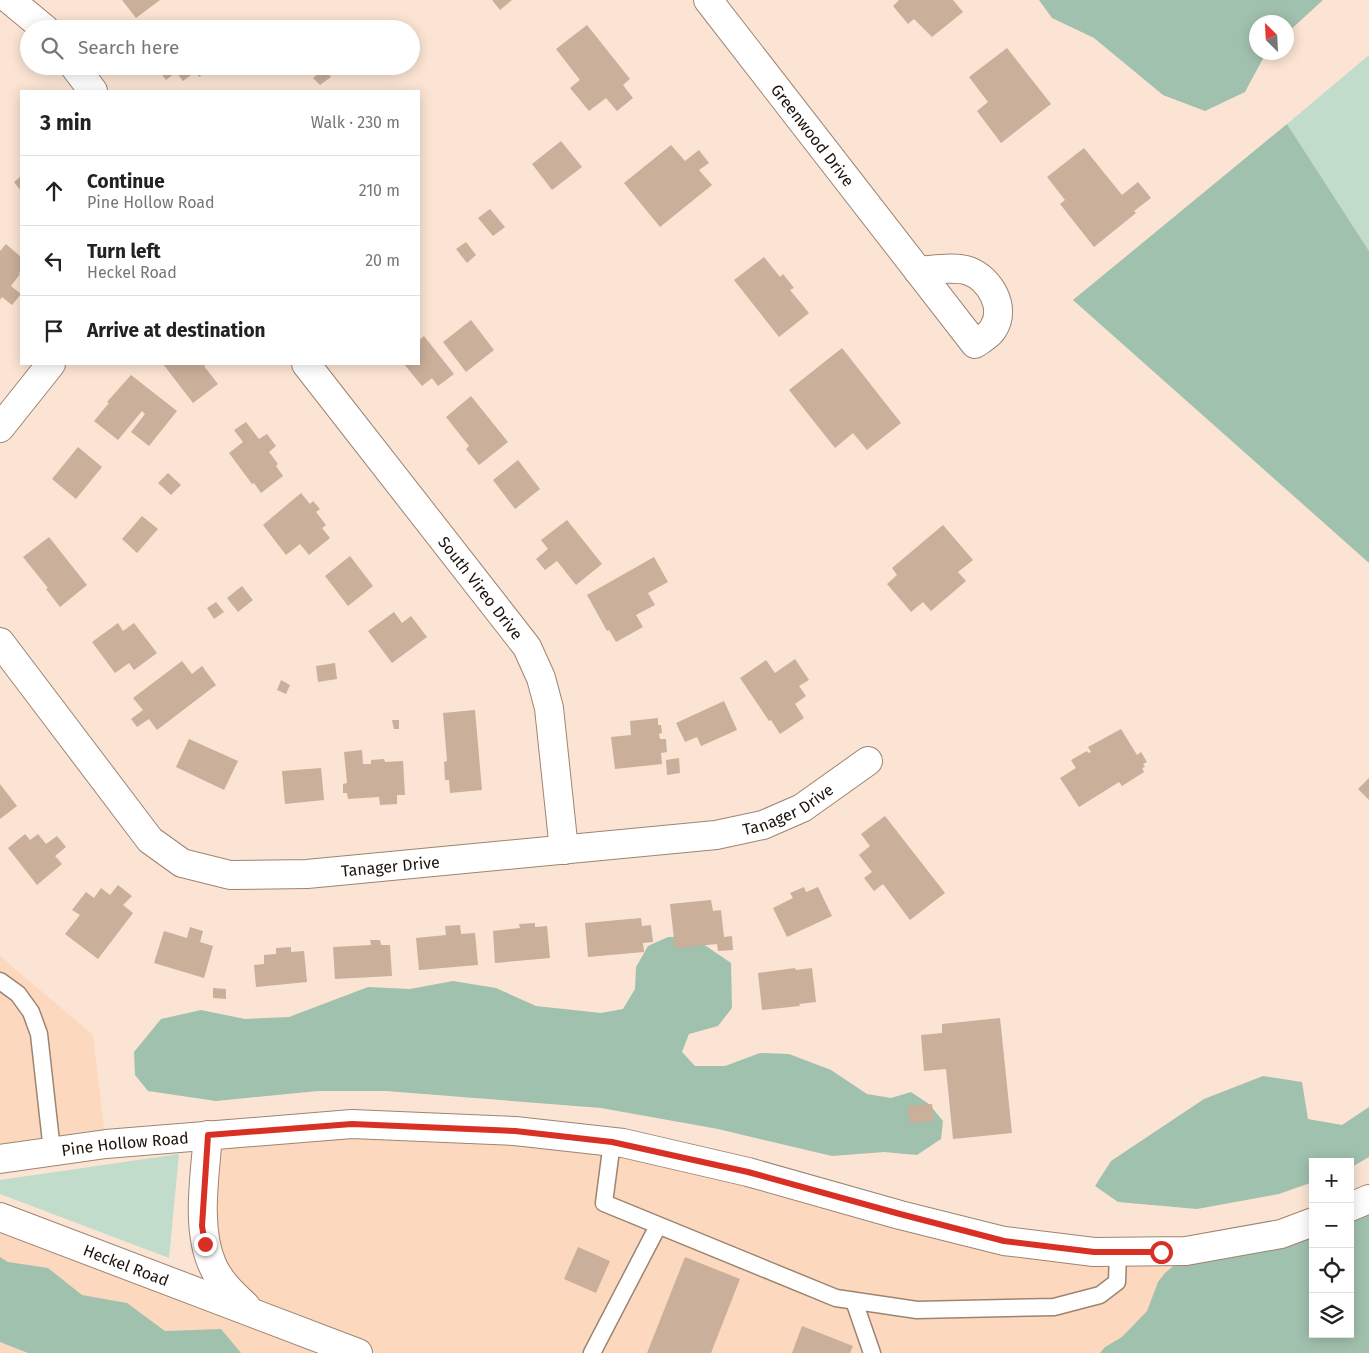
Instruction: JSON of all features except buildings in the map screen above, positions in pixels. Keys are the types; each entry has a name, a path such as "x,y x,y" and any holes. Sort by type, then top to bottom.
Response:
{"street":[{"path":"10,0 34,20"},
{"name":"Greenwood Drive","path":"708,0 918,271"},
{"path":"81,75 92,90"},
{"path":"0,428 50,365"},
{"name":"South Vireo Drive","path":"307,365 528,647 541,678 549,708 564,850"},
{"name":"Tanager Drive","path":"0,642 150,840 182,863 230,875 307,874 716,835 763,826 802,808 868,761"},
{"name":"Pine Hollow Road","path":"0,1159 106,1144 352,1124 515,1131 612,1142 748,1172 1004,1241 1094,1252 1186,1251 1281,1234 1309,1224"},
{"name":"Heckel Road","path":"208,1135 202,1226 205,1244 212,1266 228,1289 253,1312"},
{"path":"1354,1205 1369,1199"},
{"name":"Heckel Road","path":"0,1217 358,1353"}],"lane":[{"path":"0,981 18,994 31,1012 39,1034 52,1151"},
{"path":"612,1142 604,1203 836,1298 917,1310 1054,1307 1100,1295 1117,1282 1118,1252"},
{"path":"592,1353 658,1226"},
{"path":"854,1301 872,1353"}],"shaded area":[{"path":"0,956 93,1035 106,1144 0,1159"},
{"path":"515,1131 900,1215 1186,1251 1167,1353 0,1353 0,1217 251,1311 212,1266 208,1135"}],"green space":[{"path":"1039,0 1323,0 1294,27 1294,15 1249,15 1249,60 1262,60 1245,92 1205,111 1163,95 1094,38 1052,18"},
{"path":"1369,55 1369,251 1287,124"},
{"path":"1287,124 1369,251 1369,563 1073,300"},
{"path":"668,937 693,937 731,963 732,1008 718,1026 689,1034 682,1052 695,1066 725,1066 760,1053 789,1054 831,1070 867,1094 891,1098 911,1092 929,1104 943,1121 941,1139 917,1155 884,1152 832,1156 718,1129 601,1108 386,1091 318,1091 216,1101 148,1091 135,1075 134,1052 161,1019 201,1010 245,1019 289,1017 368,987 410,989 453,981 496,988 536,1006 601,1013 623,1009 635,989 636,967 648,946"},
{"path":"1263,1076 1302,1082 1308,1119 1342,1125 1369,1107 1369,1157 1354,1166 1354,1158 1309,1158 1309,1183 1279,1194 1197,1209 1118,1202 1095,1186 1111,1161 1204,1099"},
{"path":"179,1154 169,1258 0,1194 0,1180"},
{"path":"1369,1203 1369,1353 1100,1353 1105,1347 1122,1337 1147,1311 1158,1282 1178,1262 1309,1227 1309,1338 1354,1338 1354,1209"},
{"path":"0,1257 8,1262 48,1268 82,1295 127,1303 165,1331 221,1329 241,1353 28,1353 0,1342"}],"route":[{"path":"205,1244 202,1226 208,1135 352,1124 515,1131 623,1143 748,1172 1004,1241 1094,1252 1161,1252"}]}
